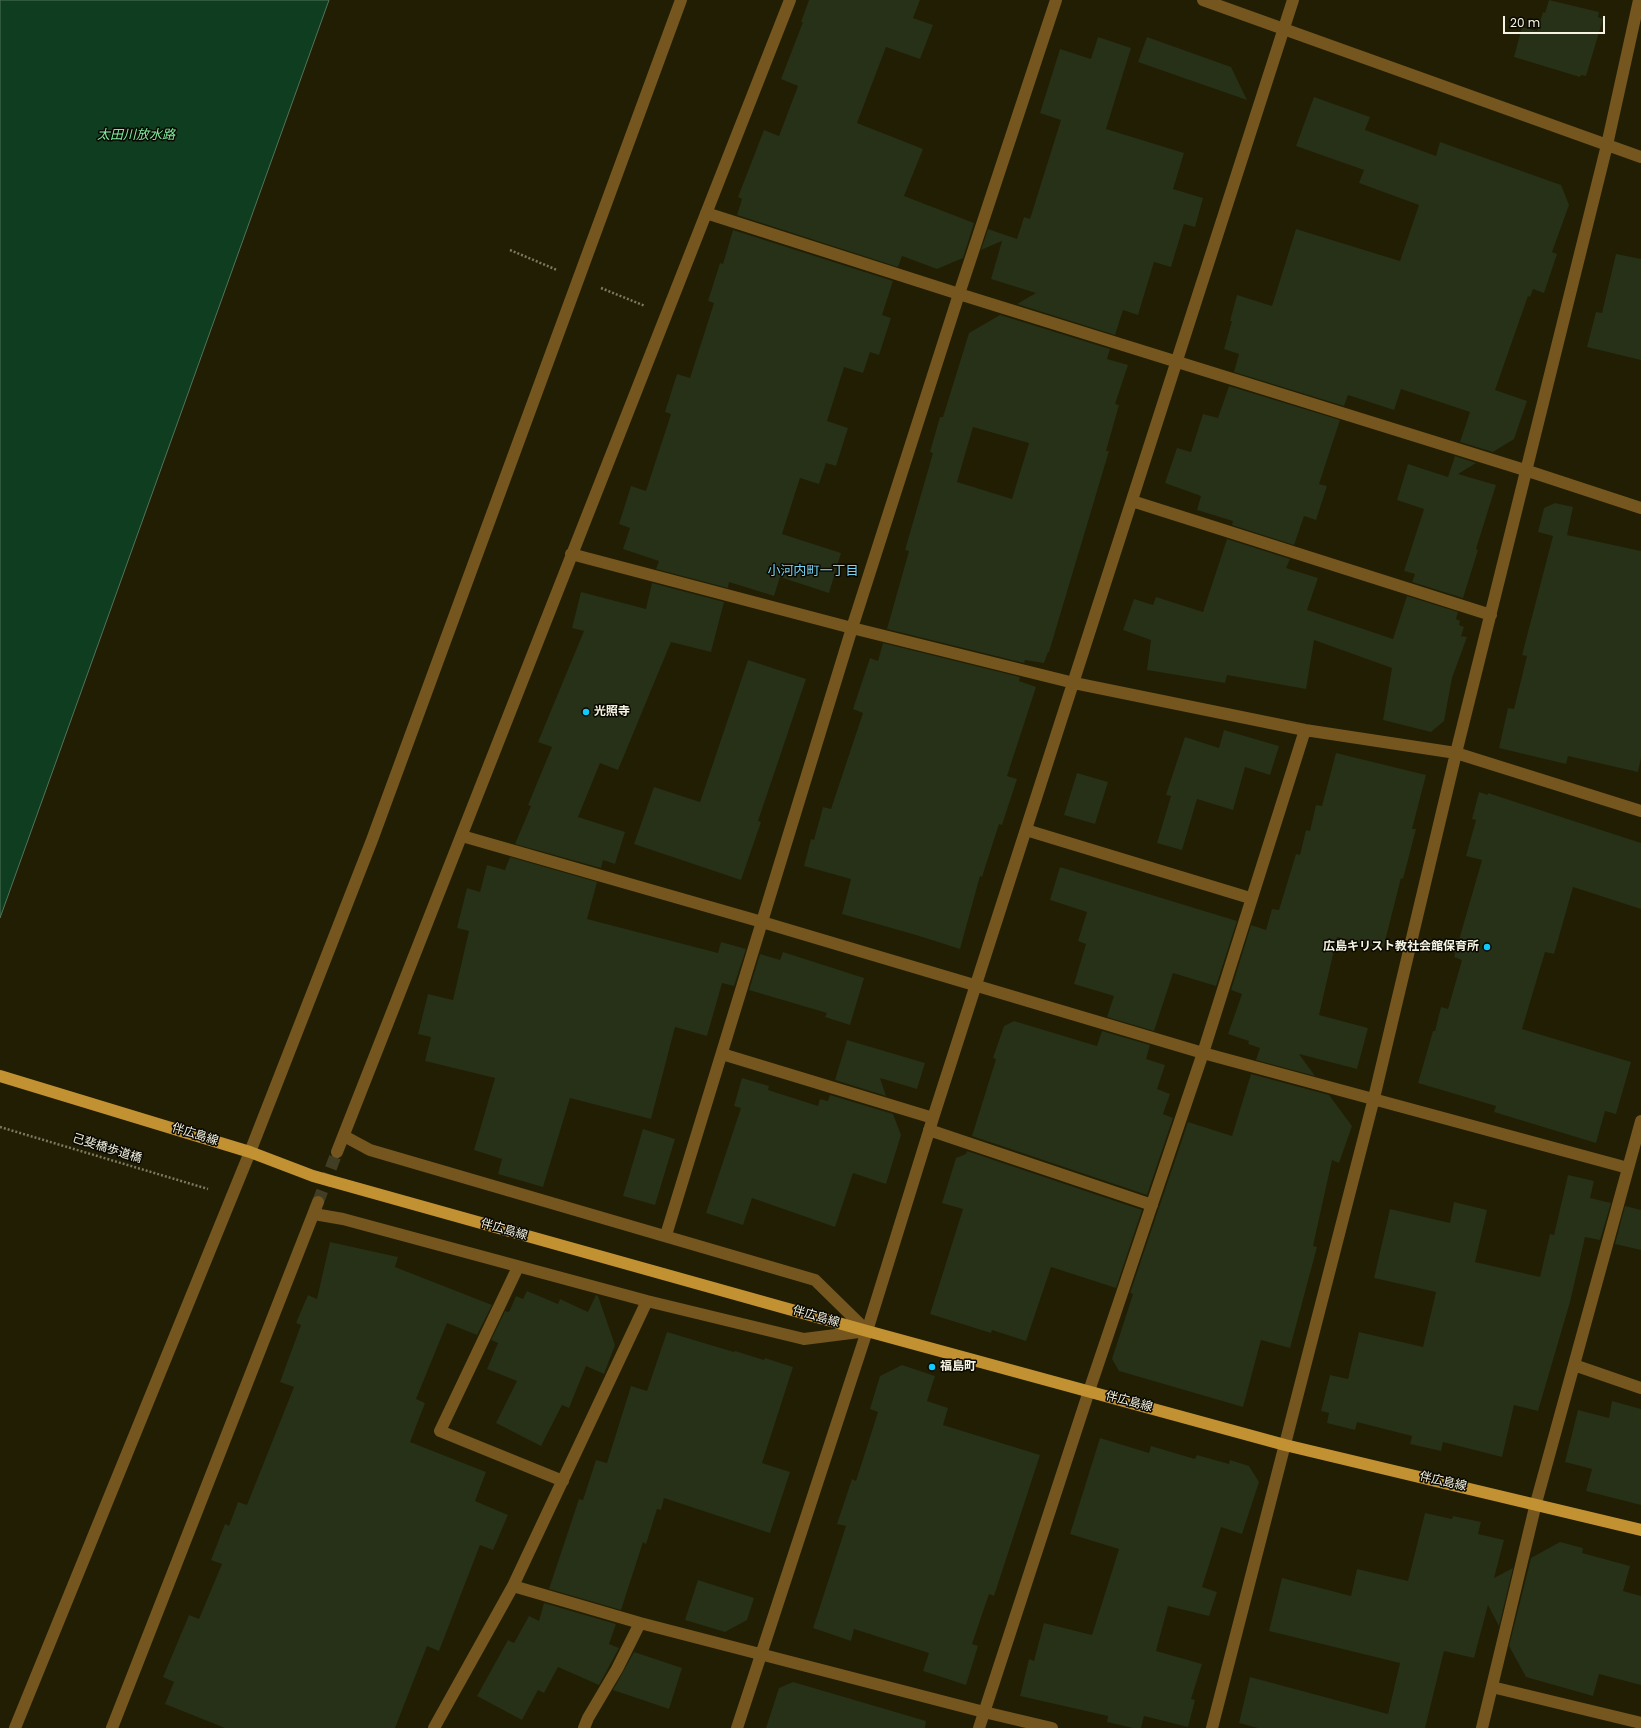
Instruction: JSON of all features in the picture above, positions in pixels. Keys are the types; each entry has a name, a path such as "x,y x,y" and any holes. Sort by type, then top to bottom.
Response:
{"main road":[{"name":"伴広島線","path":"0,1076 219,1142 313,1176 867,1332 1285,1445 1536,1503 1641,1530"}],"street":[{"path":"15,1728 250,1152 372,840 682,0"},
{"path":"337,1152 790,0"},
{"path":"666,1234 852,628 959,294 1056,0"},
{"path":"1203,0 1641,157"},
{"path":"737,1728 760,1654 867,1332 931,1124 1293,0"},
{"path":"1212,1728 1374,1098 1456,753 1528,471 1607,145 1639,0"},
{"path":"706,213 959,294 1528,471 1641,508"},
{"path":"1132,501 1491,615"},
{"path":"571,554 852,628 1074,683 1305,730 1456,753 1640,808"},
{"path":"979,1728 1089,1391 1203,1053 1250,898 1305,730"},
{"path":"1026,830 1250,898"},
{"path":"462,836 762,922 1203,1053 1374,1098 1628,1168"},
{"path":"722,1054 931,1124 1152,1206"},
{"path":"1482,1728 1536,1503 1641,1121"},
{"path":"344,1136 370,1150 666,1234 815,1280 867,1332"},
{"path":"112,1728 318,1202"},
{"path":"314,1214 343,1219 647,1301 804,1339 867,1332"},
{"path":"518,1267 440,1431 563,1481"},
{"path":"434,1728 513,1586 647,1301"},
{"path":"1574,1365 1641,1388"},
{"path":"513,1586 640,1623 984,1712 1052,1728"},
{"path":"584,1728 588,1718 617,1669 640,1623"},
{"path":"1492,1687 1641,1723"}],"path":[{"path":"510,250 558,270"},
{"path":"600,288 646,307"},
{"name":"己斐橋歩道橋","path":"0,1127 208,1189"}],"water":[{"name":"太田川放水路","path":"0,0 329,0 0,918"}],"building":[{"path":"809,0 920,0 913,18 933,25 920,59 886,47 857,123 923,149 904,196 974,223 963,258 937,269 902,256 898,267 737,215 742,199 738,197 764,130 779,136 798,86 781,79 803,22 801,22"},
{"path":"1549,0 1599,12 1598,17 1603,19 1586,76 1581,75 1580,77 1514,57 1522,27 1537,31 1543,12 1545,13"},
{"path":"1098,37 1131,48 1106,129 1184,153 1173,189 1203,198 1195,227 1184,224 1171,267 1154,262 1138,315 1123,310 1115,335 1017,304 1036,293 991,279 1002,241 981,250 988,229 1017,239 1024,217 1030,219 1061,120 1040,113 1060,49 1091,59"},
{"path":"1147,37 1231,67 1247,100 1138,62"},
{"path":"1314,97 1370,117 1365,130 1436,156 1440,142 1561,185 1569,205 1552,252 1557,254 1544,293 1533,289 1530,297 1528,296 1495,390 1527,401 1514,439 1493,452 1460,442 1470,412 1401,389 1394,410 1348,395 1344,406 1234,372 1239,354 1224,349 1232,321 1230,321 1237,295 1272,306 1296,229 1400,261 1419,205 1359,183 1364,170 1296,146"},
{"path":"733,230 893,281 882,315 891,318 879,355 870,352 863,373 844,367 827,421 848,428 836,466 826,463 819,484 800,478 782,534 841,553 829,593 780,577 774,596 729,582 728,588 656,569 659,561 623,549 630,528 619,524 631,486 646,491 671,414 665,412 677,374 690,378 714,303 708,301 720,263 723,264"},
{"path":"1616,254 1641,259 1641,360 1587,347 1596,312 1602,313"},
{"path":"1000,315 1110,349 1107,359 1128,365 1115,404 1119,405 1106,451 1109,451 1049,652 1044,663 1025,660 1024,663 887,629 909,551 905,550 933,453 930,452 940,417 943,417 969,333","holes":["973,427 1029,443 1012,499 957,482"]},
{"path":"1229,386 1340,420 1319,484 1327,486 1316,520 1304,516 1294,545 1232,525 1233,521 1197,510 1201,496 1165,483 1177,448 1191,452 1203,414 1218,418"},
{"path":"1455,456 1476,463 1458,474 1496,485 1476,549 1478,550 1463,598 1412,582 1415,574 1404,571 1424,509 1397,500 1408,464 1448,477"},
{"path":"1555,503 1573,507 1567,535 1641,551 1641,758 1638,772 1568,756 1566,764 1499,748 1508,708 1514,709 1527,656 1522,655 1553,536 1538,532 1544,508"},
{"path":"1227,539 1290,559 1286,568 1318,578 1307,610 1393,639 1407,596 1458,612 1456,619 1460,621 1459,625 1464,627 1461,636 1467,637 1452,678 1444,721 1431,732 1383,720 1392,668 1314,640 1306,689 1227,675 1225,683 1147,670 1151,640 1123,630 1134,599 1153,605 1156,597 1203,612"},
{"path":"652,583 724,602 711,652 671,642 618,770 600,763 578,817 625,832 615,864 603,860 601,868 515,844 531,806 528,805 552,747 538,742 584,631 572,628 581,592 646,609"},
{"path":"883,643 1020,677 1019,681 1036,687 1007,776 1017,779 1002,825 999,824 982,877 980,876 960,949 842,914 851,879 804,866 811,839 814,840 823,807 831,809 863,713 853,709 870,658 878,661"},
{"path":"748,660 806,679 758,821 761,822 741,880 634,844 654,787 700,802"},
{"path":"1224,730 1279,746 1270,775 1245,767 1233,810 1197,799 1182,850 1157,843 1171,796 1166,795 1185,737 1219,748"},
{"path":"1336,753 1426,775 1412,829 1416,829 1403,879 1401,878 1383,949 1337,937 1319,1015 1368,1028 1357,1069 1299,1054 1315,1076 1256,1060 1260,1048 1248,1044 1249,1041 1228,1034 1242,994 1231,990 1251,925 1266,930 1272,909 1279,910 1296,854 1300,855 1306,830 1310,831 1316,805 1322,806"},
{"path":"1077,773 1108,782 1095,824 1064,815"},
{"path":"1479,792 1488,795 1488,793 1641,843 1641,909 1573,887 1554,954 1545,952 1522,1029 1631,1062 1616,1114 1605,1111 1596,1143 1494,1112 1496,1106 1418,1083 1433,1031 1435,1031 1441,1007 1448,1009 1462,960 1454,957 1482,860 1466,856 1476,820 1472,819"},
{"path":"510,857 597,882 587,919 718,953 721,942 746,949 734,986 722,983 707,1036 675,1027 651,1119 570,1098 543,1187 498,1174 502,1159 474,1150 495,1078 425,1061 431,1037 418,1034 428,994 453,1000 469,931 457,928 467,888 480,892 487,865 505,870"},
{"path":"1060,867 1237,921 1216,986 1173,973 1154,1031 1107,1017 1114,996 1074,984 1086,944 1078,941 1087,912 1050,900"},
{"path":"783,952 864,978 850,1025 825,1017 827,1013 749,990 760,954 780,960"},
{"path":"1014,1021 1097,1046 1102,1031 1150,1045 1146,1059 1165,1065 1157,1089 1170,1094 1163,1114 1173,1118 1147,1195 972,1136 996,1059 993,1058 1004,1026"},
{"path":"847,1040 925,1063 917,1089 880,1078 886,1096 835,1080"},
{"path":"1251,1074 1329,1095 1352,1126 1339,1163 1332,1160 1313,1246 1317,1247 1290,1348 1261,1340 1243,1407 1119,1371 1112,1359 1133,1294 1130,1293 1188,1122 1232,1136"},
{"path":"742,1078 769,1086 768,1090 818,1106 820,1099 828,1101 830,1095 893,1114 901,1135 886,1184 853,1173 835,1227 752,1198 743,1225 706,1213 741,1108 734,1106"},
{"path":"643,1129 675,1139 655,1205 623,1196"},
{"path":"967,1151 1142,1210 1116,1288 1051,1267 1026,1341 992,1330 991,1333 930,1314 963,1209 942,1203 956,1158 966,1154"},
{"path":"1568,1175 1594,1181 1590,1198 1611,1203 1600,1240 1585,1237 1570,1302 1538,1411 1514,1405 1502,1457 1443,1442 1441,1451 1410,1444 1412,1436 1357,1422 1355,1430 1327,1423 1329,1413 1321,1411 1330,1375 1348,1379 1359,1332 1423,1347 1436,1292 1374,1278 1390,1209 1450,1223 1454,1202 1487,1210 1475,1262 1540,1277 1550,1234 1554,1235"},
{"path":"1625,1206 1641,1210 1641,1250 1615,1244"},
{"path":"330,1242 398,1257 395,1267 492,1305 477,1335 447,1323 416,1399 425,1403 410,1442 486,1472 475,1501 508,1515 493,1550 480,1545 439,1651 427,1646 395,1728 225,1728 165,1704 174,1682 163,1677 189,1615 199,1619 222,1564 211,1560 225,1524 229,1526 238,1502 247,1505 294,1387 280,1382 301,1325 296,1323 308,1295 317,1299"},
{"path":"527,1291 558,1304 560,1299 588,1312 596,1295 598,1296 615,1345 604,1374 586,1366 569,1408 562,1405 541,1446 496,1423 517,1381 487,1369 498,1343 491,1340 505,1311 509,1312 516,1296 523,1299"},
{"path":"667,1332 734,1352 735,1351 764,1360 765,1358 793,1367 762,1463 790,1472 770,1533 664,1498 661,1510 657,1509 646,1544 643,1542 621,1610 549,1589 579,1499 583,1500 596,1460 607,1463 631,1386 647,1391"},
{"path":"902,1365 935,1376 927,1401 948,1408 943,1425 1040,1455 994,1596 989,1594 972,1644 978,1646 966,1685 923,1671 929,1653 854,1629 851,1641 813,1628 846,1526 837,1524 852,1479 856,1481 878,1412 870,1409 880,1376"},
{"path":"1612,1401 1641,1409 1641,1505 1586,1491 1592,1469 1565,1462 1578,1410 1609,1418"},
{"path":"1100,1438 1149,1453 1151,1446 1195,1459 1197,1455 1229,1464 1230,1460 1249,1466 1259,1482 1242,1534 1221,1527 1202,1587 1217,1592 1209,1616 1168,1606 1156,1651 1202,1664 1191,1699 1195,1700 1188,1727 1144,1716 1141,1728 1133,1728 1107,1722 1108,1716 1020,1696 1029,1659 1034,1661 1044,1623 1092,1635 1119,1549 1070,1534"},
{"path":"1425,1513 1452,1519 1453,1516 1481,1522 1478,1534 1504,1540 1494,1578 1513,1568 1499,1626 1488,1605 1474,1658 1444,1651 1425,1728 1258,1728 1239,1723 1250,1677 1388,1714 1400,1663 1269,1631 1282,1578 1351,1596 1357,1569 1408,1581"},
{"path":"1560,1542 1583,1548 1582,1553 1630,1566 1623,1591 1641,1596 1641,1685 1599,1674 1593,1696 1526,1677 1509,1646 1531,1558"},
{"path":"698,1580 754,1598 747,1620 725,1632 685,1620"},
{"path":"544,1603 616,1624 609,1644 619,1648 599,1685 558,1667 544,1693 538,1690 522,1720 477,1696 508,1640 514,1643 529,1616 539,1621"},
{"path":"634,1652 682,1668 669,1709 613,1690"},
{"path":"793,1682 926,1721 925,1728 766,1728 779,1688"}],"tunnel":[{"path":"318,1202 337,1152"}],"place":[{"name":"光照寺","path":"586,712"},
{"name":"広島キリスト教社会館保育所","path":"1487,947"},
{"name":"福島町","path":"932,1367"}],"district":[{"name":"小河内町一丁目","path":"813,572"}]}
